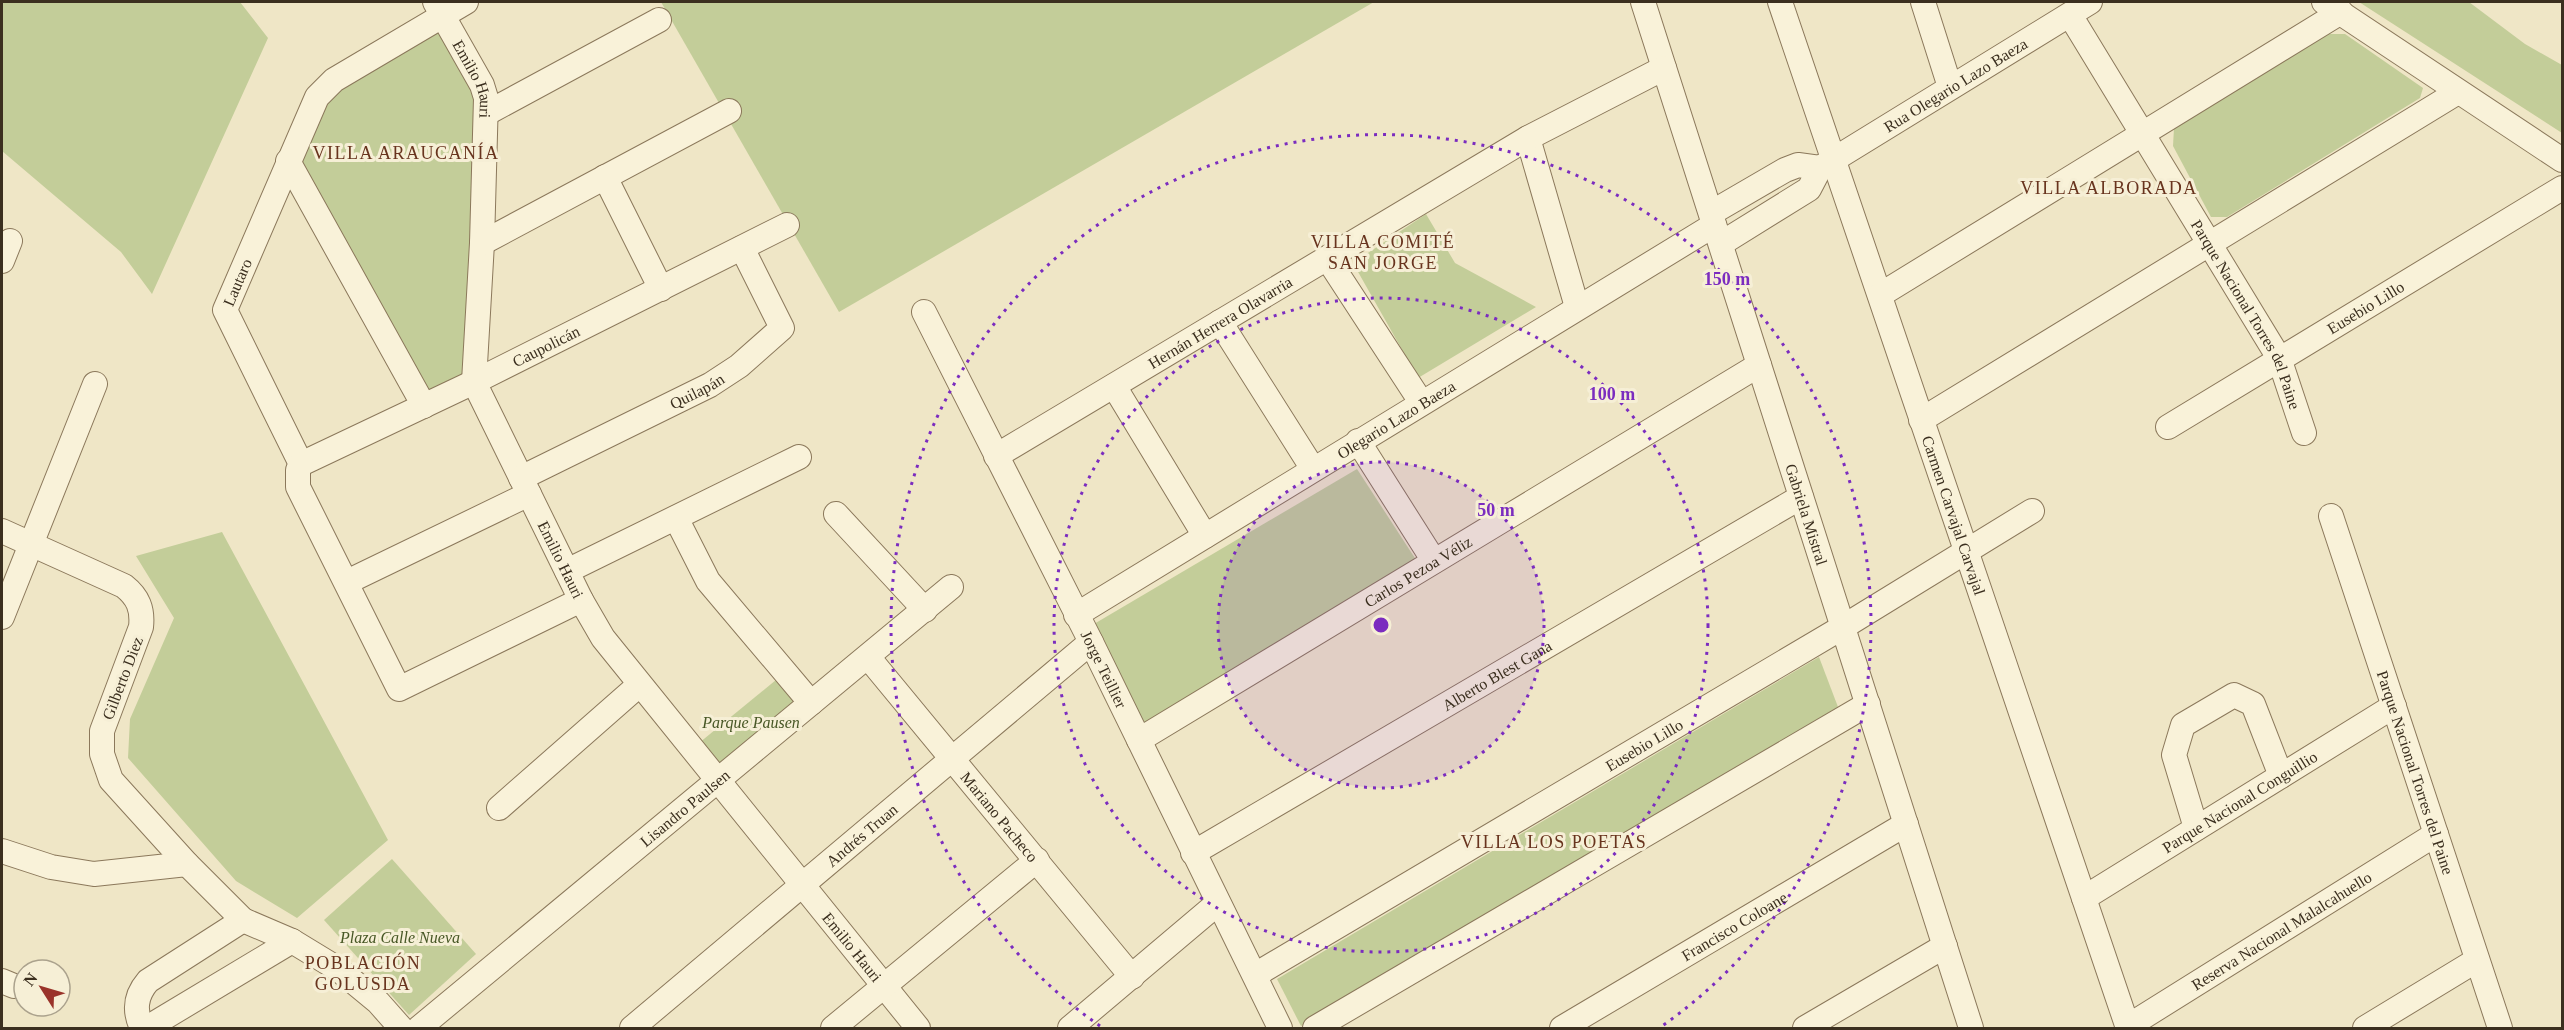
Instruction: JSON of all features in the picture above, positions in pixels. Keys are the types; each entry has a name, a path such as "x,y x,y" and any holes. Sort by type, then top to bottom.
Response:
{"street":[{"name":"Lautaro","path":"466,2 439,8 325,87 310,110 225,310 301,464 298,470 298,487 399,688 581,600"},
{"name":"Gabriela Mistral","path":"1643,2 1971,1029"},
{"name":"Carmen Carvajal Carvajal","path":"1780,2 1826,164 1880,295 2127,1028"},
{"path":"1923,2 1950,87"},
{"name":"Rua Olegario Lazo Baeza","path":"1716,227 1809,189 1826,164 2090,2"},
{"path":"1880,295 2142,134 2333,7 2562,160"},
{"name":"Emilio Hauri","path":"439,8 482,85 487,113 474,382 581,600 603,638 918,1029"},
{"name":"Parque Nacional Torres del Paine","path":"2070,15 2279,358 2304,432"},
{"path":"487,113 659,20"},
{"name":"Hernán Herrera Olavarria","path":"996,456 1528,138 1664,68"},
{"path":"1921,420 2458,92"},
{"path":"482,243 729,111"},
{"path":"1528,138 1577,307"},
{"path":"288,161 424,406"},
{"path":"1716,227 1785,170 1798,165 1826,164"},
{"path":"605,177 661,289"},
{"name":"Eusebio Lillo","path":"2168,427 2562,188"},
{"name":"Caupolicán","path":"301,464 474,382 787,225"},
{"name":"Olegario Lazo Baeza","path":"1076,615 1577,307 1716,227"},
{"name":"Quilapán","path":"347,582 711,385 739,366 782,328 742,248"},
{"path":"1327,258 1421,402"},
{"name":"Jorge Teillier","path":"924,312 1091,642 1280,1029"},
{"path":"1220,322 1313,469"},
{"name":"Carlos Pezoa Véliz","path":"1139,740 1759,364"},
{"path":"2,617 95,384"},
{"path":"1114,386 1205,536"},
{"path":"1358,441 1434,561"},
{"path":"567,571 799,457"},
{"name":"Alberto Blest Gana","path":"1193,853 1801,497"},
{"name":"Eusebio Lillo","path":"1255,975 1843,627 2032,511"},
{"path":"836,514 925,610"},
{"name":"Parque Nacional Torres del Paine","path":"2331,516 2500,1029"},
{"path":"676,518 708,581 811,703"},
{"name":"Gilberto Diez","path":"2,531 115,582 132,592 138,600 142,618 139,635 105,719 102,754 111,780 187,864 243,920"},
{"name":"Lisandro Paulsen","path":"419,1029 951,587"},
{"name":"Andrés Truan","path":"632,1029 1091,642"},
{"name":"Mariano Pacheco","path":"868,657 1132,977"},
{"path":"499,808 639,685"},
{"path":"2196,828 2174,755 2183,725 2234,695 2253,704 2281,776"},
{"path":"1315,1029 1868,704"},
{"name":"Parque Nacional Conguillio","path":"2084,898 2394,706"},
{"name":"Francisco Coloane","path":"1562,1029 1906,824"},
{"name":"Reserva Nacional Malalcahuello","path":"2127,1028 2436,834"},
{"path":"2,851 51,867 94,874 187,864"},
{"path":"833,1029 1037,860"},
{"path":"1070,1029 1218,903"},
{"path":"142,1029 137,1018 137,996 148,981 243,920 316,954 360,986 401,1029"},
{"path":"147,1029 292,941"},
{"path":"1805,1029 1945,946"},
{"path":"2365,1029 2477,960"}],"green space":[{"path":"2,2 240,2 268,38 152,294 121,252 2,151"},
{"path":"661,2 1374,2 839,312"},
{"path":"2359,2 2469,2 2525,44 2562,65 2562,133"},
{"name":"VILLA ARAUCANÍA","path":"442,21 478,84 471,380 425,403 291,162 315,107"},
{"path":"2326,34 2345,34 2423,88 2420,98 2227,217 2211,217 2173,146 2174,128"},
{"path":"1426,214 1455,263 1536,307 1418,378 1353,263"},
{"path":"1357,469 1422,569 1144,728 1094,624"},
{"path":"222,532 388,840 297,918 236,881 128,758 130,719 174,618 136,556"},
{"path":"1819,657 1838,707 1301,1026 1277,979"},
{"name":"Parque Pausen","path":"782,675 804,701 721,769 699,743"},
{"name":"Plaza Calle Nueva","path":"392,859 476,954 409,1015 324,920"}],"district":[{"name":"VILLA ARAUCANÍA","path":"406,153"},
{"name":"VILLA ALBORADA","path":"2109,188"},
{"name":"VILLA COMITÉ SAN JORGE","path":"1383,252"},
{"name":"VILLA LOS POETAS","path":"1554,842"},
{"name":"POBLACIÓN GOLUSDA","path":"363,973"}]}
